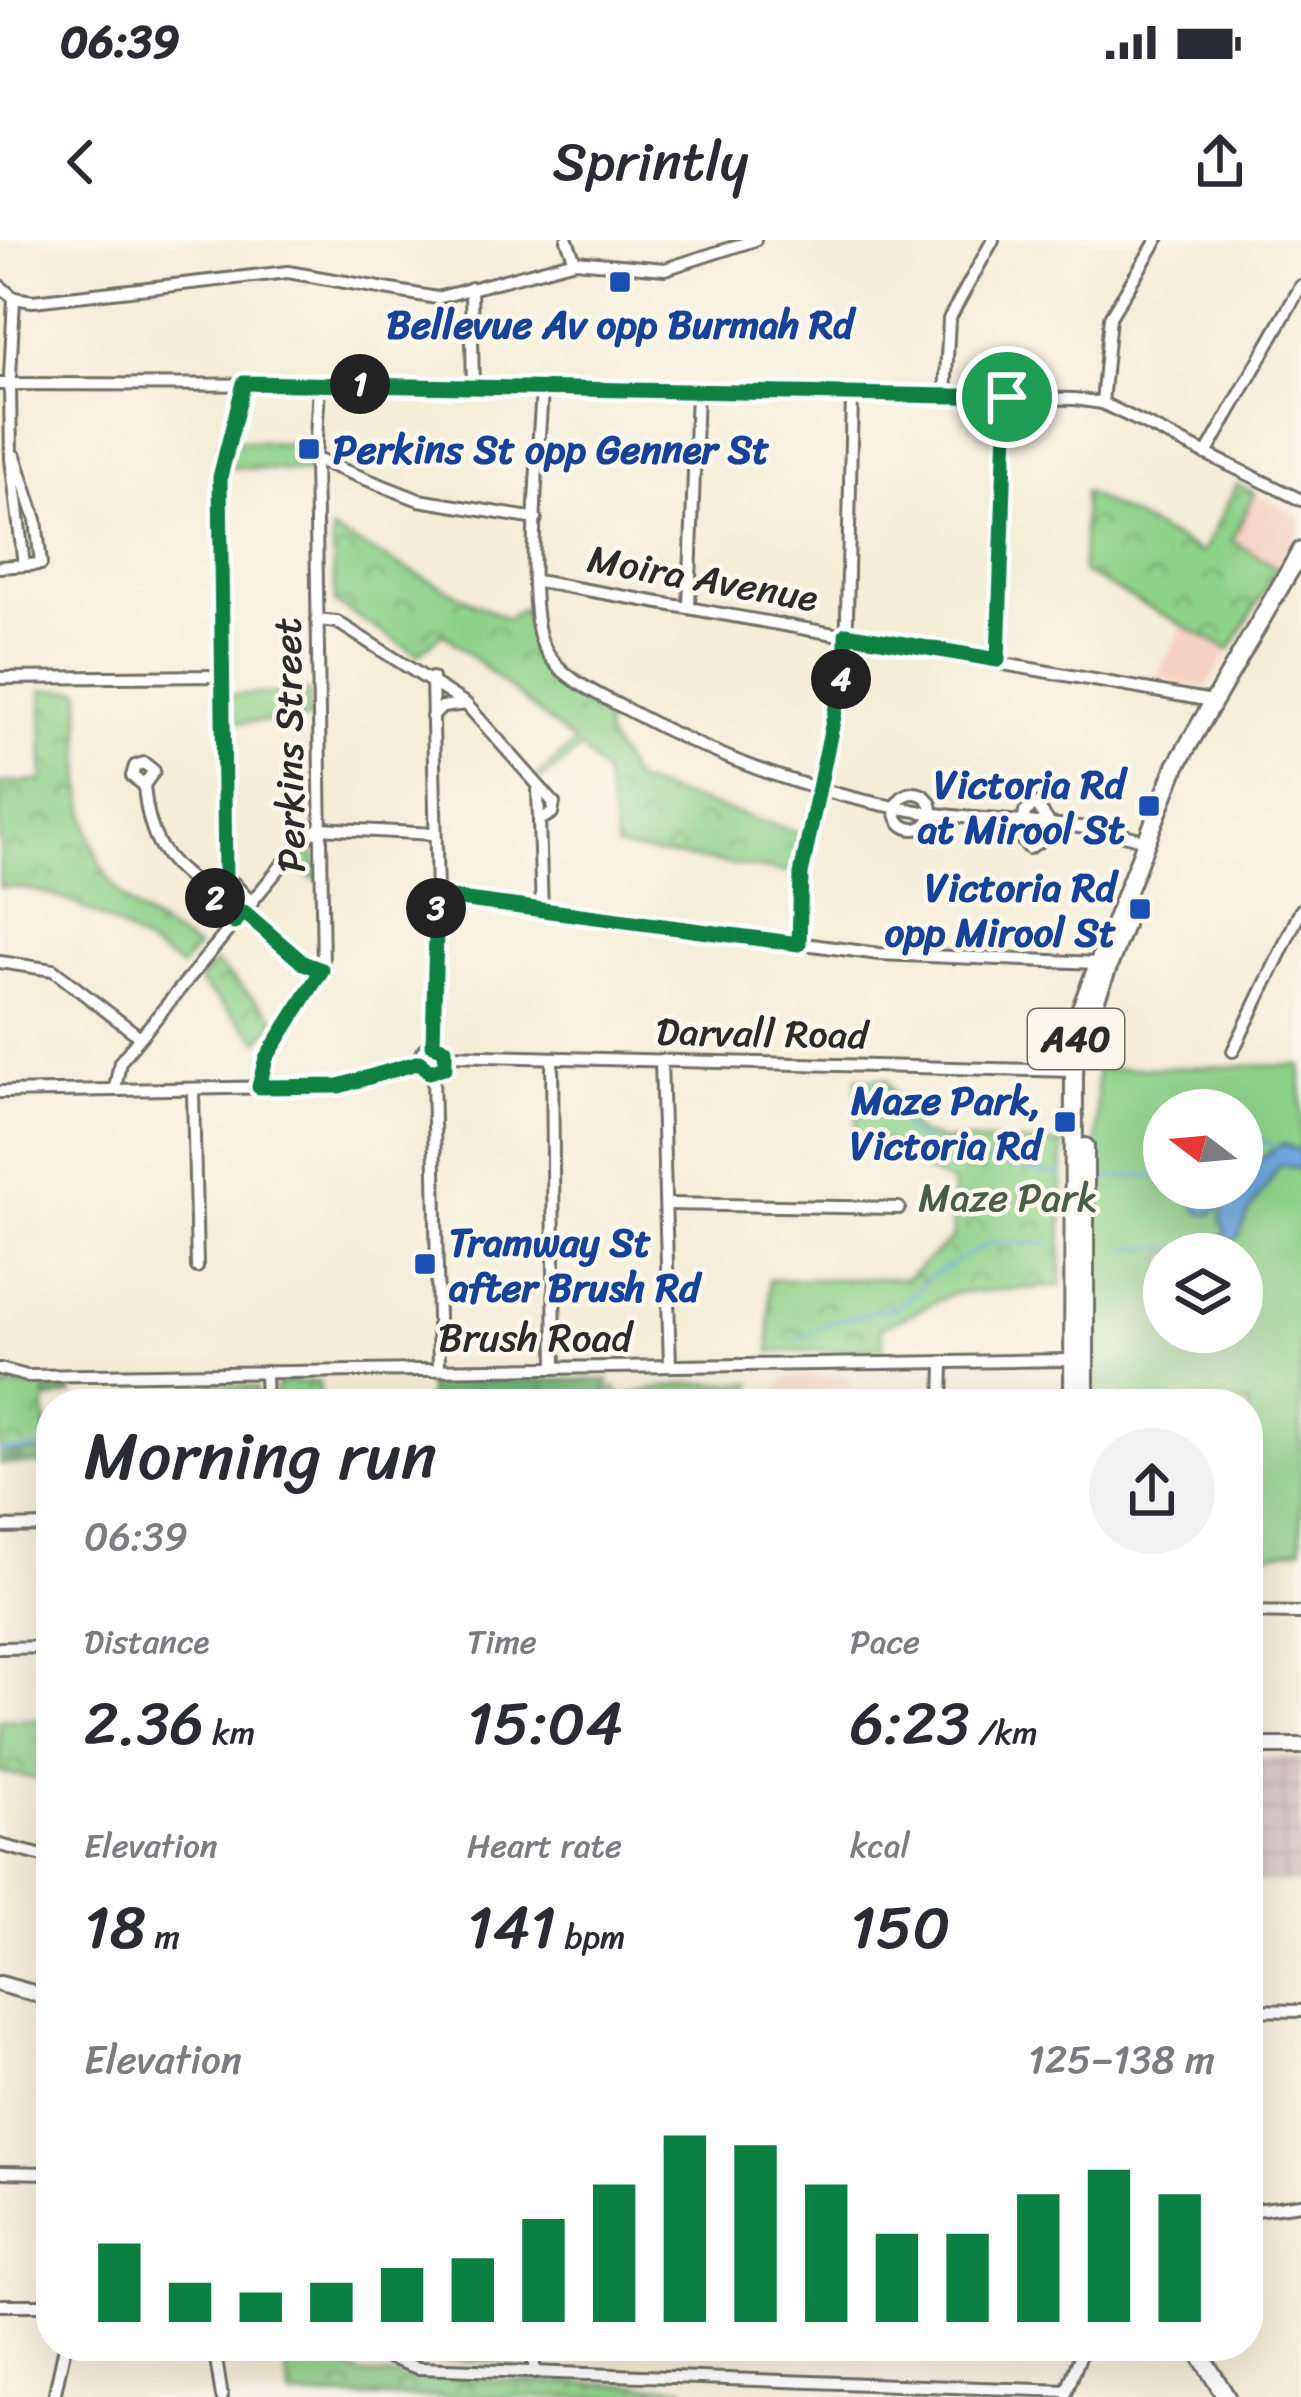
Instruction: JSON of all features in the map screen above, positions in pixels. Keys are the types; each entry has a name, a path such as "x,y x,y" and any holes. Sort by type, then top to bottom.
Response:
{"highway":[{"name":"A40","path":"1072,1389 1078,1024 1097,963 1175,766 1301,551"},
{"name":"A40","path":"1085,1389 1085,1072 1095,1000 1191,760 1301,574"},
{"path":"1204,2361 1226,2397"},
{"path":"1215,2361 1236,2397"}],"main road":[{"path":"1263,1746 1301,1746"},
{"path":"0,1984 36,1994"}],"street":[{"path":"567,240 575,261"},
{"path":"0,286 14,298 33,301 287,272 425,299 575,261 664,269 755,240"},
{"path":"945,397 949,320 993,240"},
{"path":"1102,404 1110,317 1157,240"},
{"path":"1206,454 1301,286"},
{"path":"471,288 473,389"},
{"path":"0,567 41,564 36,520 10,446 5,381 14,298"},
{"path":"5,381 1007,397 1102,404 1301,500"},
{"path":"244,383 222,454 225,874 248,907 303,963 322,970 266,1058 259,1087"},
{"name":"Perkins Street","path":"319,384 315,459 324,828 322,970"},
{"path":"542,390 536,519 541,641 552,661 575,680 678,737 818,792 929,813 1070,826 1145,841"},
{"path":"689,606 697,392"},
{"path":"799,944 801,874 846,634 852,396"},
{"path":"998,660 1007,397"},
{"path":"315,459 419,500 536,519"},
{"name":"Moira Avenue","path":"536,580 1212,701"},
{"path":"317,620 337,622 432,678 466,704 554,806 541,820 542,912"},
{"path":"0,678 223,676"},
{"path":"432,678 437,896 433,1045"},
{"path":"432,717 442,707 466,704"},
{"path":"144,784 154,839 171,866 207,891 234,923"},
{"path":"922,790 931,804 929,813 920,831 910,832 898,818 905,796 922,790"},
{"path":"1036,804 1044,808 1043,838 1029,848 1021,839 1022,823 1025,812 1036,804"},
{"path":"115,1089 118,1066 300,843 324,828 435,834"},
{"path":"207,891 225,874"},
{"path":"437,896 880,954 1097,963"},
{"path":"1233,1051 1301,910"},
{"path":"0,962 53,970 140,1037"},
{"path":"433,1045 448,1055 445,1067 434,1073"},
{"path":"420,1062 424,1049 433,1045"},
{"name":"Darvall Road","path":"448,1055 1074,1071"},
{"path":"552,1059 555,1368"},
{"path":"661,1060 670,1366"},
{"path":"0,1092 339,1086 420,1062"},
{"path":"420,1062 434,1073"},
{"path":"434,1073 439,1368"},
{"path":"193,1091 197,1267"},
{"path":"668,1204 898,1208"},
{"name":"Brush Road","path":"0,1369 28,1376 1072,1360"},
{"path":"942,1389 943,1362"},
{"path":"266,1372 266,1389"},
{"path":"0,1527 36,1526"},
{"path":"1263,1612 1301,1613"},
{"path":"0,1648 36,1647"},
{"path":"0,1845 36,1854"},
{"path":"1263,2010 1301,2011"},
{"path":"0,2172 36,2173"},
{"path":"1263,2209 1301,2204"},
{"path":"0,2305 36,2305"},
{"path":"54,2397 62,2361"},
{"path":"216,2361 222,2397"},
{"path":"399,2361 418,2368 1065,2394 1078,2361"},
{"path":"534,2361 535,2373"}],"shaded area":[{"path":"1255,493 1301,516 1301,530 1278,568 1231,541"},
{"path":"1183,626 1230,650 1205,688 1155,679"},
{"path":"849,1376 849,1389 778,1389 787,1377"},
{"path":"1263,1757 1301,1758 1301,1883 1263,1882"}],"green space":[{"path":"227,440 309,445 309,472 225,467"},
{"path":"1237,484 1255,493 1232,541 1278,568 1230,650 1082,572 1084,492 1203,553"},
{"path":"332,531 507,619 523,608 534,644 549,668 605,705 606,735 635,782 809,836 801,874 617,848 604,774 581,749 542,779 537,776 575,743 443,633 418,655 335,603"},
{"path":"42,690 81,690 81,773 97,856 127,902 197,948 181,967 72,902 24,888 0,887 0,783 43,781"},
{"path":"309,692 309,719 229,723 229,695"},
{"path":"313,847 319,880 286,867"},
{"path":"215,963 277,1019 260,1041 199,982"},
{"path":"1301,1065 1301,1548 1263,1555 1263,1389 1097,1389 1097,1069"},
{"name":"Maze Park","path":"857,1078 886,1079 916,1132 941,1140 1063,1144 1061,1286 955,1293 881,1328 883,1348 770,1352 769,1280 907,1278 953,1237 953,1184 856,1137"},
{"path":"428,1380 609,1380 607,1389 428,1389"},
{"path":"282,1382 319,1382 319,1389 276,1388"},
{"path":"212,1383 256,1389 212,1389"},
{"path":"753,1383 752,1389 658,1389"},
{"path":"69,1385 70,1389 36,1389 36,1464 0,1464 0,1392"},
{"path":"45,1386 36,1389 36,1451 0,1452 0,1387"},
{"path":"36,1719 36,1779 0,1772 0,1720"},
{"path":"285,2361 340,2361 360,2375 684,2387 684,2397 291,2397"}],"water":[{"path":"1282,1144 1301,1151 1301,1169 1280,1165 1263,1192 1263,1157"},
{"path":"1223,1209 1252,1209 1240,1233 1225,1233"}],"waterway":[{"path":"875,1088 910,1134 945,1154 1063,1176"},
{"path":"1263,1141 1278,1148"},
{"path":"1104,1178 1143,1175"},
{"path":"796,1341 828,1323 901,1305 932,1275 989,1243 1049,1244"},
{"path":"1129,1248 1143,1248"},
{"path":"0,1451 36,1450"}],"place":[{"name":"Bellevue Av opp Burmah Rd","path":"620,282"},
{"name":"Perkins St opp Genner St","path":"309,449"},
{"name":"Victoria Rd at Mirool St","path":"1149,806"},
{"name":"Victoria Rd opp Mirool St","path":"1140,909"},
{"name":"Maze Park, Victoria Rd","path":"1065,1122"},
{"name":"Tramway St after Brush Rd","path":"425,1264"}],"route":[{"path":"244,383 1007,397 998,660 846,634 846,659 801,874 799,944 437,896 433,1045 445,1049 445,1067 429,1072 420,1062 339,1086 259,1087 266,1058 322,970 308,967 244,912 234,923 207,891 225,874 220,712 222,454 244,383"}]}
